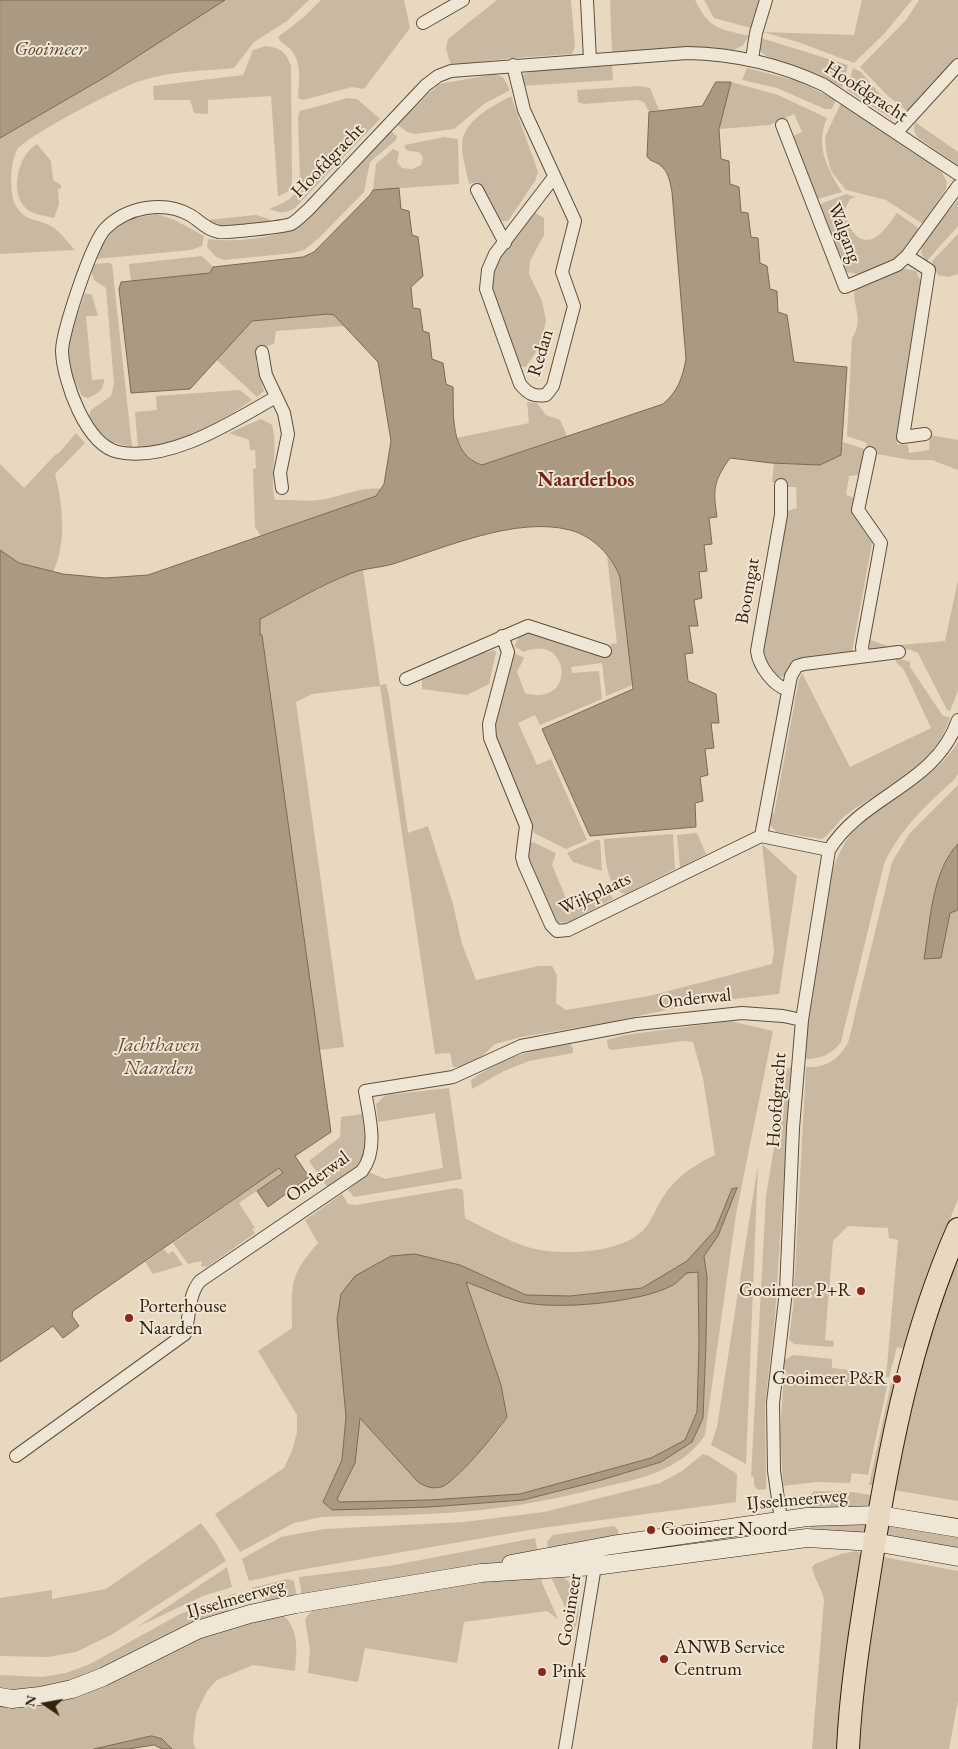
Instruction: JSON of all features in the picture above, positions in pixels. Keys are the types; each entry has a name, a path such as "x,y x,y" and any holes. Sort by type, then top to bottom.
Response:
{"highway":[{"path":"848,1749 857,1648 874,1542 901,1403 925,1314 958,1229"}],"main road":[{"name":"IJsselmeerweg","path":"493,1572 514,1563 582,1550 807,1517 880,1515 958,1528"},
{"name":"IJsselmeerweg","path":"0,1696 12,1699 40,1696 72,1689 103,1677 197,1630 250,1614 296,1604 493,1572 596,1566 807,1538 874,1542 958,1557"}],"street":[{"path":"424,23 463,0"},
{"path":"587,0 590,60"},
{"path":"752,59 756,33 766,0"},
{"name":"Hoofdgracht","path":"276,398 209,434 157,451 135,454 117,452 102,445 89,429 68,388 62,350 84,269 94,245 105,228 130,212 159,207 176,209 190,215 207,228 220,232 291,224 308,210 419,92 438,76 451,71 687,53 722,54 752,59 803,75 824,85 958,174"},
{"path":"896,133 958,65"},
{"name":"Redan","path":"513,66 524,110 575,221 562,272 574,306 553,386 546,395 537,396 527,393 520,384 486,290 488,270 504,242 554,176"},
{"name":"Walgang","path":"782,125 844,287 897,264 908,256 958,186"},
{"path":"477,190 504,242"},
{"path":"908,256 929,270 902,437 925,434"},
{"path":"262,352 266,375 284,413 288,434 280,473 282,488"},
{"path":"863,656 862,647 881,543 858,510 870,454"},
{"name":"Boomgat","path":"781,484 781,515 757,652 759,660 779,687 788,690"},
{"path":"406,679 528,626 605,650"},
{"name":"Wijkplaats","path":"502,636 508,652 489,724 490,738 526,826 522,857 524,864 551,925 557,931 568,930 761,836"},
{"path":"830,850 761,836 791,676 797,666 899,652"},
{"name":"Hoofdgracht","path":"784,1541 774,1471 773,1404 786,1291 793,1128 802,1020 830,850 846,827 935,760 949,742 958,720"},
{"name":"Onderwal","path":"16,1456 185,1334 190,1317 193,1289 200,1281 362,1171 372,1153 365,1091 453,1077 520,1046 637,1024 742,1013 783,1016 802,1020"},
{"path":"582,1550 596,1566 612,1545"},
{"name":"Gooimeer","path":"565,1749 596,1566"}],"shaded area":[{"path":"225,0 309,0 287,21 254,42 234,68 174,73 140,81 75,112 24,143 17,150 13,162 11,187 16,206 28,218 54,228 75,250 0,254 0,138 107,76"},
{"path":"321,0 404,0 410,28 364,89 352,87 303,100 298,98 299,73 295,56 278,37 304,17"},
{"path":"497,0 571,0 575,47 572,54 451,65 446,49 448,39"},
{"path":"610,0 695,0 705,17 716,26 749,36 743,45 734,50 681,48 612,52"},
{"path":"704,0 759,0 751,28 714,18"},
{"path":"862,0 912,0 884,34 854,63 798,42 763,32 854,35"},
{"path":"919,0 958,0 958,57 912,108 907,111 888,96 860,67 906,20"},
{"path":"761,38 848,65 842,88 815,74 766,56 760,51"},
{"path":"266,46 276,48 282,52 287,57 291,66 292,183 290,190 278,197 271,96 208,100 208,114 194,113 190,100 154,100 153,86 243,75 253,50"},
{"path":"612,66 613,80 521,86 523,75 531,70"},
{"path":"747,68 798,81 836,100 832,109 825,109 777,88 742,80"},
{"path":"853,68 861,72 884,99 903,116 898,119 892,119 847,90"},
{"path":"495,74 503,77 510,90 484,104 454,129 415,134 407,132 397,124 439,84"},
{"path":"731,82 778,95 827,118 822,138 824,156 827,166 842,192 817,199 793,136 802,132 794,114 770,125 719,129"},
{"path":"640,86 650,88 659,110 649,112 644,102 637,100 584,104 578,102 577,90"},
{"path":"511,96 538,172 535,181 508,221 500,221 477,182 469,184 462,145 463,136 467,129 480,115"},
{"path":"348,98 357,99 380,119 295,208 282,212 269,209 288,200 300,184 298,117 300,111"},
{"path":"841,103 939,167 947,182 946,189 923,224 886,200 846,190 831,171 825,137"},
{"path":"915,122 958,152 958,165 917,137 914,130"},
{"path":"390,131 397,136 396,140 370,162 364,192 318,239 304,250 293,253 224,260 216,257 207,247 208,239 244,240 280,233 302,225"},
{"path":"444,137 458,139 459,184 373,190 376,164 393,149 399,152 397,162 402,168 412,169 421,165 423,157 419,152 408,151 405,145"},
{"path":"37,144 51,161 53,180 61,185 61,189 58,189 59,204 54,218 31,212 24,206 19,197 17,188 20,167 24,157"},
{"path":"846,194 856,197 850,199 845,209 848,222 854,233 864,240 870,240 879,235 897,213 920,229 902,255 892,261 858,274 845,272 818,205"},
{"path":"958,200 958,226 926,262 921,252 924,241"},
{"path":"532,211 544,218 544,235 530,261 529,274 542,301 546,321 540,346 526,367 519,366 490,281 493,268"},
{"path":"157,214 175,220 204,236 202,246 191,250 95,259 106,239 118,226 135,219"},
{"path":"256,215 269,219 270,223 224,228 206,220"},
{"path":"958,234 958,274 948,277 938,275 932,261"},
{"path":"202,256 213,267 211,273 131,281 129,264"},
{"path":"93,264 112,264 132,447 111,442 93,427 89,416 91,410 111,396 114,384 106,288 94,280 91,270"},
{"path":"903,268 916,271 921,282 897,444 908,445 909,453 929,450 930,435 958,440 958,470 932,460 910,460 877,454 877,450 866,448 867,443 847,436 852,338 858,324 854,292 856,287"},
{"path":"85,293 92,295 98,316 86,316 92,380 104,379 102,389 88,398 82,396 75,380 69,355 71,333"},
{"path":"334,315 345,326 276,331 274,344 256,349 256,363 264,391 257,397 217,360 252,321"},
{"path":"240,390 252,400 226,417 183,437 138,448 135,412 157,410 156,396"},
{"path":"527,402 537,403 546,415 560,420 567,436 482,465 473,461 462,451 456,438 529,423"},
{"path":"261,419 272,425 274,434 273,491 275,500 319,500 365,489 381,489 376,496 261,536 255,527 253,469 256,468 255,450 250,450 249,440 229,433"},
{"path":"76,433 85,443 55,474 62,511 62,536 53,572 19,563 0,550 0,464 24,488"},
{"path":"843,442 864,449 859,475 849,476 846,495 855,500 853,515 872,543 852,652 792,664 783,677 777,676 762,655 787,511 797,508 796,487 786,487 785,482 772,482 774,463 820,465 841,455"},
{"path":"607,556 616,566 620,577 633,685 606,696 602,663 571,667 572,673 599,671 602,699 540,725 535,715 518,723 537,765 551,759 587,840 566,849 534,833 493,731 513,652 524,658 517,672 525,693 542,695 554,690 560,681 562,671 559,660 551,652 539,649 524,652 514,646 520,635 530,632 608,656 612,643 617,644"},
{"path":"363,570 380,685 386,684 389,696 408,833 428,826 453,904 462,944 476,980 539,966 552,966 557,975 556,1003 566,1010 649,996 772,964 774,951 762,844 797,876 779,994 698,1003 606,1023 521,1037 495,1044 481,1057 462,1067 453,1067 450,1053 435,1054 380,686 312,694 296,702 344,1047 319,1050 262,636 260,635 260,619 352,572"},
{"path":"958,580 958,691 950,711 947,710 918,653 900,648 870,650 870,640 888,646 945,641"},
{"path":"483,650 485,653 494,650 496,652 489,684 467,695 422,689 422,679"},
{"path":"895,657 910,662 910,667 943,716 950,717 934,749 907,774 846,815 822,839 777,832 769,824 769,813 774,814 799,679 802,673 850,767 931,728 904,670 896,662"},
{"path":"958,742 958,773 955,779 906,828 890,851 884,864 841,1042 826,1055 806,1059 807,1019 833,868 840,852 856,828 936,768"},
{"path":"958,785 958,844 948,856 941,869 936,897 936,912 941,957 950,913 958,910 958,1199 931,1266 905,1349 897,1347 889,1377 886,1377 898,1240 889,1238 888,1228 848,1226 833,1241 825,1340 834,1341 833,1347 794,1344 789,1340 793,1308 806,1067 820,1066 831,1062 848,1043 892,862 909,834"},
{"path":"697,833 706,854 680,868 677,835"},
{"path":"673,834 675,869 626,894 614,886 608,871 604,839"},
{"path":"600,840 602,871 573,862 567,853"},
{"path":"533,842 556,853 552,865 571,910 598,898 602,890 609,890 613,899 568,923 557,922 529,861 530,843"},
{"path":"730,1021 773,1031 736,1214 705,1435 695,1448 670,1466 626,1482 571,1495 476,1511 322,1517 294,1523 240,1552 215,1514 284,1468 292,1451 297,1432 297,1415 258,1351 292,1328 292,1291 294,1282 301,1265 318,1243 305,1220 342,1194 348,1204 356,1205 456,1188 463,1190 465,1218 531,1248 558,1252 592,1251 624,1243 637,1236 646,1227 663,1197 674,1183 693,1168 715,1155 703,1078 693,1042 683,1041 612,1050 608,1048 607,1040 625,1035","holes":["732,1189 718,1236 704,1256 707,1277 703,1418 692,1442 661,1462 598,1481 523,1500 429,1507 332,1509 323,1501 342,1460 346,1417 337,1319 460,1265 526,1295 570,1296 642,1288 687,1261 715,1230"]},
{"path":"570,1044 573,1048 573,1053 529,1061 504,1071 472,1089 471,1080 506,1060 543,1048"},
{"path":"791,1067 775,1316 765,1406 766,1489 758,1490 754,1486 754,1477 751,1476 766,1196 787,1069"},
{"path":"449,1088 462,1179 354,1197 348,1190 369,1172 385,1179 443,1168 435,1113 378,1122 376,1104 386,1095"},
{"path":"362,1114 365,1140 363,1163 328,1188 309,1161 340,1137 341,1117"},
{"path":"758,1164 746,1464 711,1445 717,1427"},
{"path":"279,1168 283,1173 239,1203 255,1228 252,1229 255,1233 207,1267 201,1266 202,1261 188,1264 173,1243"},
{"path":"958,1238 958,1501 888,1489 893,1461"},
{"path":"164,1249 168,1254 173,1251 183,1265 153,1274 145,1262"},
{"path":"687,1272 698,1272 699,1344 697,1412 685,1440 651,1458 520,1494 429,1500 340,1502 336,1499 355,1463 360,1417 418,1482 452,1481 500,1429 507,1417 501,1385 466,1282 492,1290 550,1301 610,1302 638,1297 664,1287"},
{"path":"793,1355 832,1359 832,1368 882,1374 882,1380 888,1382 868,1475 852,1473 850,1483 816,1482 783,1486 780,1433 785,1360"},
{"path":"891,1383 896,1385 880,1487 869,1485"},
{"path":"703,1454 737,1474 736,1502 541,1528 299,1570 249,1581 242,1559 281,1537 324,1529 464,1522 544,1512 660,1483 682,1471"},
{"path":"814,1491 852,1492 877,1496 865,1508 810,1512 810,1496"},
{"path":"810,1521 867,1523 865,1534 810,1533"},
{"path":"201,1523 216,1543 226,1561 111,1635 76,1652 48,1657 0,1656 0,1598 52,1590 52,1599 106,1589"},
{"path":"888,1523 958,1534 958,1552 888,1537 885,1532"},
{"path":"614,1526 618,1530 618,1537 548,1551 547,1542 553,1535"},
{"path":"535,1538 538,1554 472,1568 302,1597 299,1577 389,1566"},
{"path":"856,1551 860,1553 861,1564 839,1749 812,1749 824,1600 812,1567 815,1564 841,1554"},
{"path":"878,1556 958,1571 958,1701 949,1749 854,1749"},
{"path":"227,1567 232,1587 203,1596 137,1627"},
{"path":"541,1574 542,1583 558,1619 547,1611 464,1622 457,1663 365,1648 358,1682 308,1673 310,1650 305,1619 315,1607 462,1582"},
{"path":"560,1576 572,1586 578,1599 579,1606 575,1629 551,1577"},
{"path":"288,1579 294,1581 297,1597 267,1603 251,1588"},
{"path":"236,1593 228,1611 162,1637 109,1668 73,1683 15,1691 0,1688 0,1675 42,1677 66,1673 90,1664 180,1614"},
{"path":"279,1613 291,1624 294,1631 296,1639 295,1671 253,1665 217,1680 207,1691 196,1714 193,1742 196,1749 172,1749 168,1744 152,1736 94,1749 0,1749 0,1701 26,1703 175,1645"}],"water":[{"name":"Gooimeer","path":"0,0 225,0 107,76 0,138"},
{"name":"Jachthaven Naarden","path":"716,82 731,82 719,129 721,159 729,161 730,184 739,187 741,212 748,213 751,237 758,238 760,263 767,266 770,289 777,291 778,312 787,315 794,362 847,367 841,455 820,465 771,463 730,458 717,480 715,499 717,517 709,518 712,544 704,545 707,571 699,572 702,598 694,600 698,626 689,626 693,653 685,654 688,681 716,694 719,723 711,723 714,748 705,749 708,775 700,777 703,801 695,803 696,827 590,836 542,729 633,689 620,577 607,554 594,542 578,533 549,527 527,527 480,536 393,564 352,573 260,619 260,635 262,635 331,1132 295,1156 309,1177 268,1207 257,1191 283,1173 279,1168 73,1311 72,1316 79,1326 63,1338 53,1326 0,1362 0,550 19,563 63,574 105,578 148,575 376,496 384,484 391,441 378,362 334,315 252,321 190,389 131,393 119,289 121,282 210,273 213,267 303,257 314,252 373,190 399,188 401,209 409,211 412,235 418,237 423,276 411,287 413,308 420,309 423,331 429,333 432,359 443,363 446,384 453,387 454,421 459,443 471,460 482,465 663,404 676,389 681,379 686,359 672,192 669,177 665,171 647,156 649,112 702,106"},
{"path":"958,844 958,910 950,913 941,958 924,959 937,882 949,855"},
{"path":"737,1188 718,1236 704,1256 707,1277 703,1418 692,1442 661,1462 598,1481 523,1500 429,1507 332,1510 323,1502 342,1460 346,1417 337,1319 341,1294 355,1276 391,1256 415,1254 460,1265 526,1295 570,1296 642,1288 687,1261 715,1230 732,1189","holes":["698,1272 699,1344 697,1412 685,1440 651,1458 520,1494 429,1500 340,1502 337,1499 355,1463 360,1418 418,1482 435,1488 447,1484 456,1477 507,1417 501,1385 466,1282 517,1301 532,1304 573,1305 619,1301 659,1291 673,1285 687,1273"]},
{"path":"152,1736 162,1739 172,1749 162,1749 154,1745 128,1749 94,1749"}],"place":[{"name":"Gooimeer P+R","path":"861,1291"},
{"name":"Porterhouse Naarden","path":"129,1318"},
{"name":"Gooimeer P&R","path":"897,1379"},
{"name":"Gooimeer Noord","path":"651,1530"},
{"name":"ANWB Service Centrum","path":"664,1659"},
{"name":"Pink","path":"542,1672"}],"district":[{"name":"Naarderbos","path":"586,481"}]}
